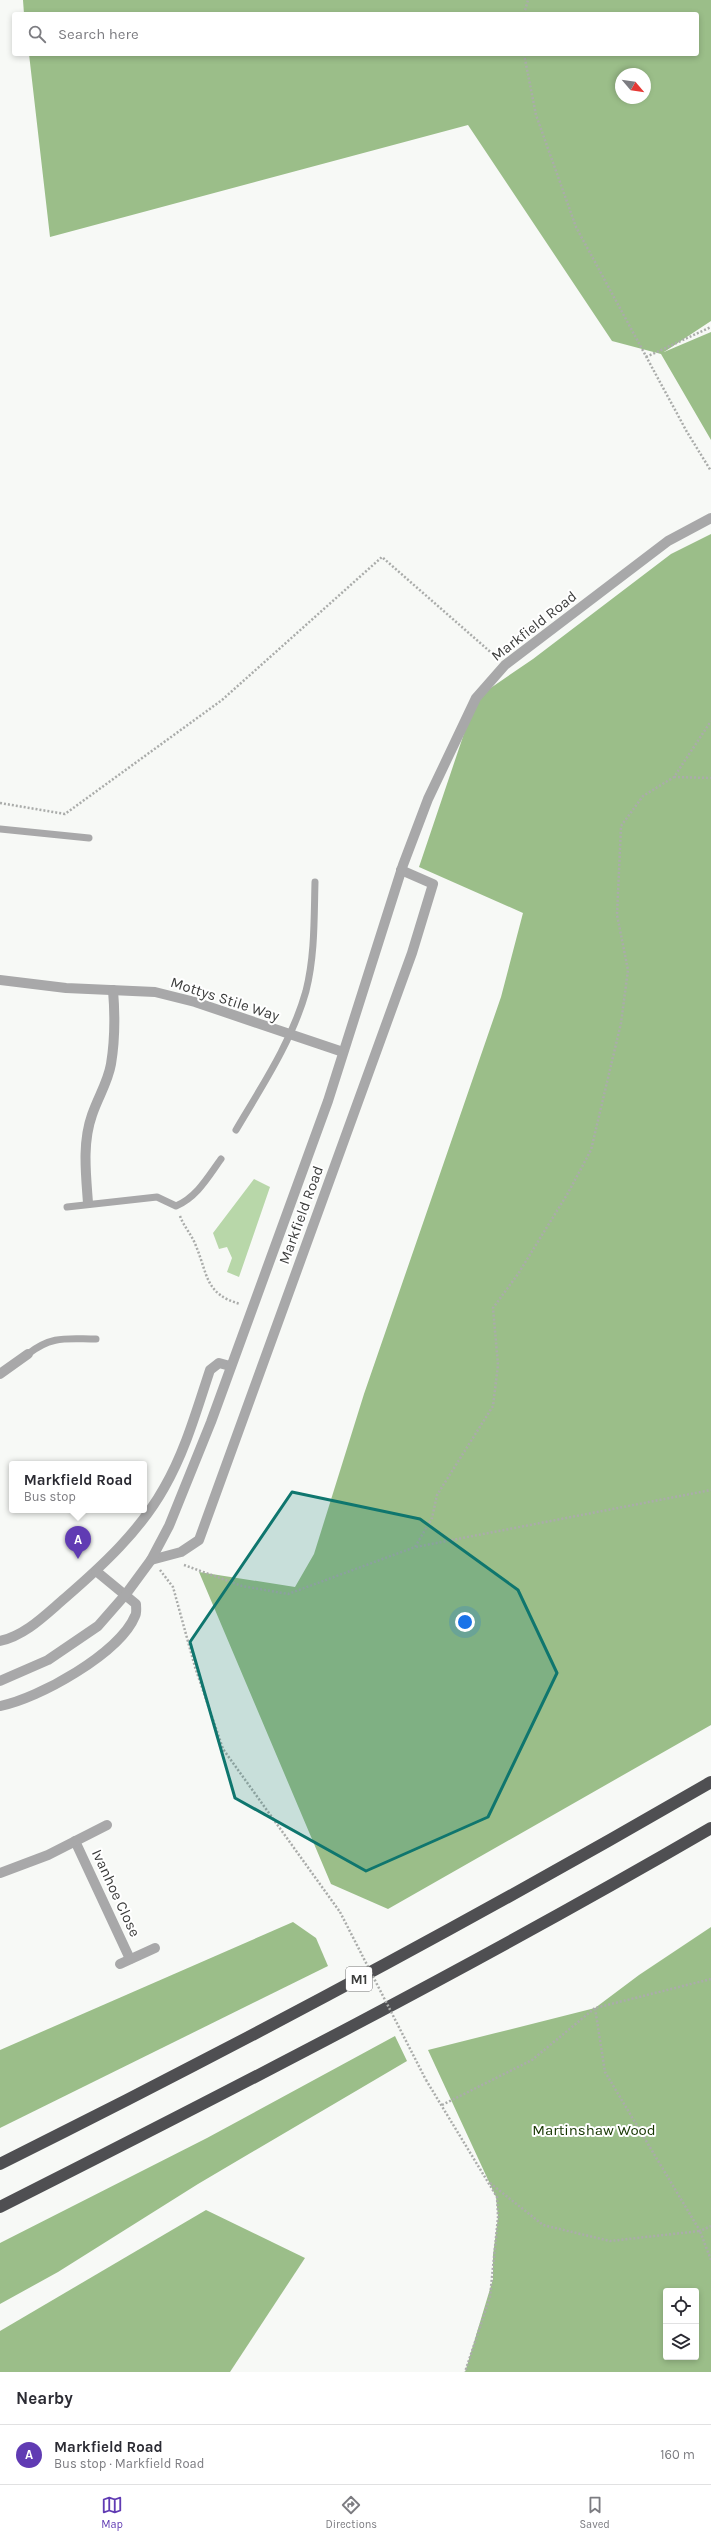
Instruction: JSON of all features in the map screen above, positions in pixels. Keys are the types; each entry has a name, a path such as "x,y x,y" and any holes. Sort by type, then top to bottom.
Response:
{"highway":[{"name":"M1","path":"0,2164 153,2087 380,1968 604,1844 711,1782"},
{"name":"M1","path":"0,2207 398,2002 622,1879 711,1828"}],"street":[{"name":"Markfield Road","path":"0,1681 48,1660 98,1626 126,1594 152,1560 169,1526 211,1422 230,1366 328,1101 401,870 428,799 476,698 505,665 668,541 711,518"},
{"name":"Markfield Road","path":"152,1560 181,1552 199,1540 412,952 434,884 401,870"},
{"name":"Mottys Stile Way","path":"0,980 66,988 155,992 343,1052"},
{"path":"88,1203 86,1172 87,1140 92,1115 105,1088 111,1064 113,990"},
{"path":"0,1374 28,1354"},
{"path":"147,1513 164,1488 186,1440 210,1370 219,1363 230,1366"},
{"path":"0,1641 17,1636 34,1624 96,1571 137,1527 147,1513"},
{"path":"0,1706 12,1704 54,1686 113,1645 136,1616 136,1604 126,1594 96,1571"},
{"path":"0,1874 48,1855 107,1825"},
{"name":"Ivanhoe Close","path":"75,1841 130,1959"},
{"name":"Ivanhoe Close","path":"120,1964 155,1948"}],"lane":[{"path":"0,829 89,838"},
{"path":"236,1130 273,1069 306,992 314,949 315,882"},
{"path":"68,1207 88,1203 157,1197 176,1206 186,1202 196,1193 221,1159"},
{"path":"28,1354 41,1343 54,1339 96,1339"}],"path":[{"path":"525,12 528,0"},
{"path":"524,56 536,115 576,227 646,357 711,471"},
{"path":"646,357 711,327"},
{"path":"0,803 65,814 222,700 382,557 505,665"},
{"path":"415,1547 432,1518 437,1495 493,1406 498,1366 493,1308 522,1268 592,1150 621,1023 628,970 617,915 621,826 643,796 674,777 711,721"},
{"path":"674,777 711,778"},
{"path":"176,1206 184,1229 196,1244 208,1282 217,1294 252,1307"},
{"path":"177,1564 242,1586 288,1594 415,1547 711,1490"},
{"path":"152,1560 173,1587 195,1667 223,1749 340,1912 426,2080 497,2197 498,2217 490,2297 465,2372"},
{"path":"442,2105 532,2060 595,2008 711,1979"},
{"path":"595,2008 605,2072 700,2231 711,2260"},
{"path":"488,2181 543,2225 610,2241 700,2231 711,2226"}],"highlighted area":[{"path":"292,1492 420,1519 518,1590 557,1673 488,1817 366,1871 235,1798 190,1642"}],"green space":[{"path":"23,0 711,0 711,321 664,352 711,332 711,440 661,354 612,341 468,125 50,237 29,56 699,56 699,12 24,12"},
{"path":"711,534 711,1725 388,1909 331,1884 199,1572 295,1587 314,1554 364,1394 501,997 523,913 419,867 476,698 533,659 671,554"},
{"path":"254,1179 270,1187 239,1277 227,1272 232,1258 227,1247 219,1249 213,1233"},
{"path":"293,1922 316,1938 328,1966 0,2128 0,2050"},
{"name":"Martinshaw Wood","path":"711,1927 711,2372 465,2372 493,2279 493,2255 498,2217 496,2197 428,2050 595,2008 639,1975"},
{"path":"395,2036 407,2061 198,2184 58,2272 0,2304 0,2243 207,2138"},
{"path":"206,2210 305,2258 230,2372 0,2372 0,2331"}],"place":[{"name":"Markfield Road","path":"78,1559"}]}
